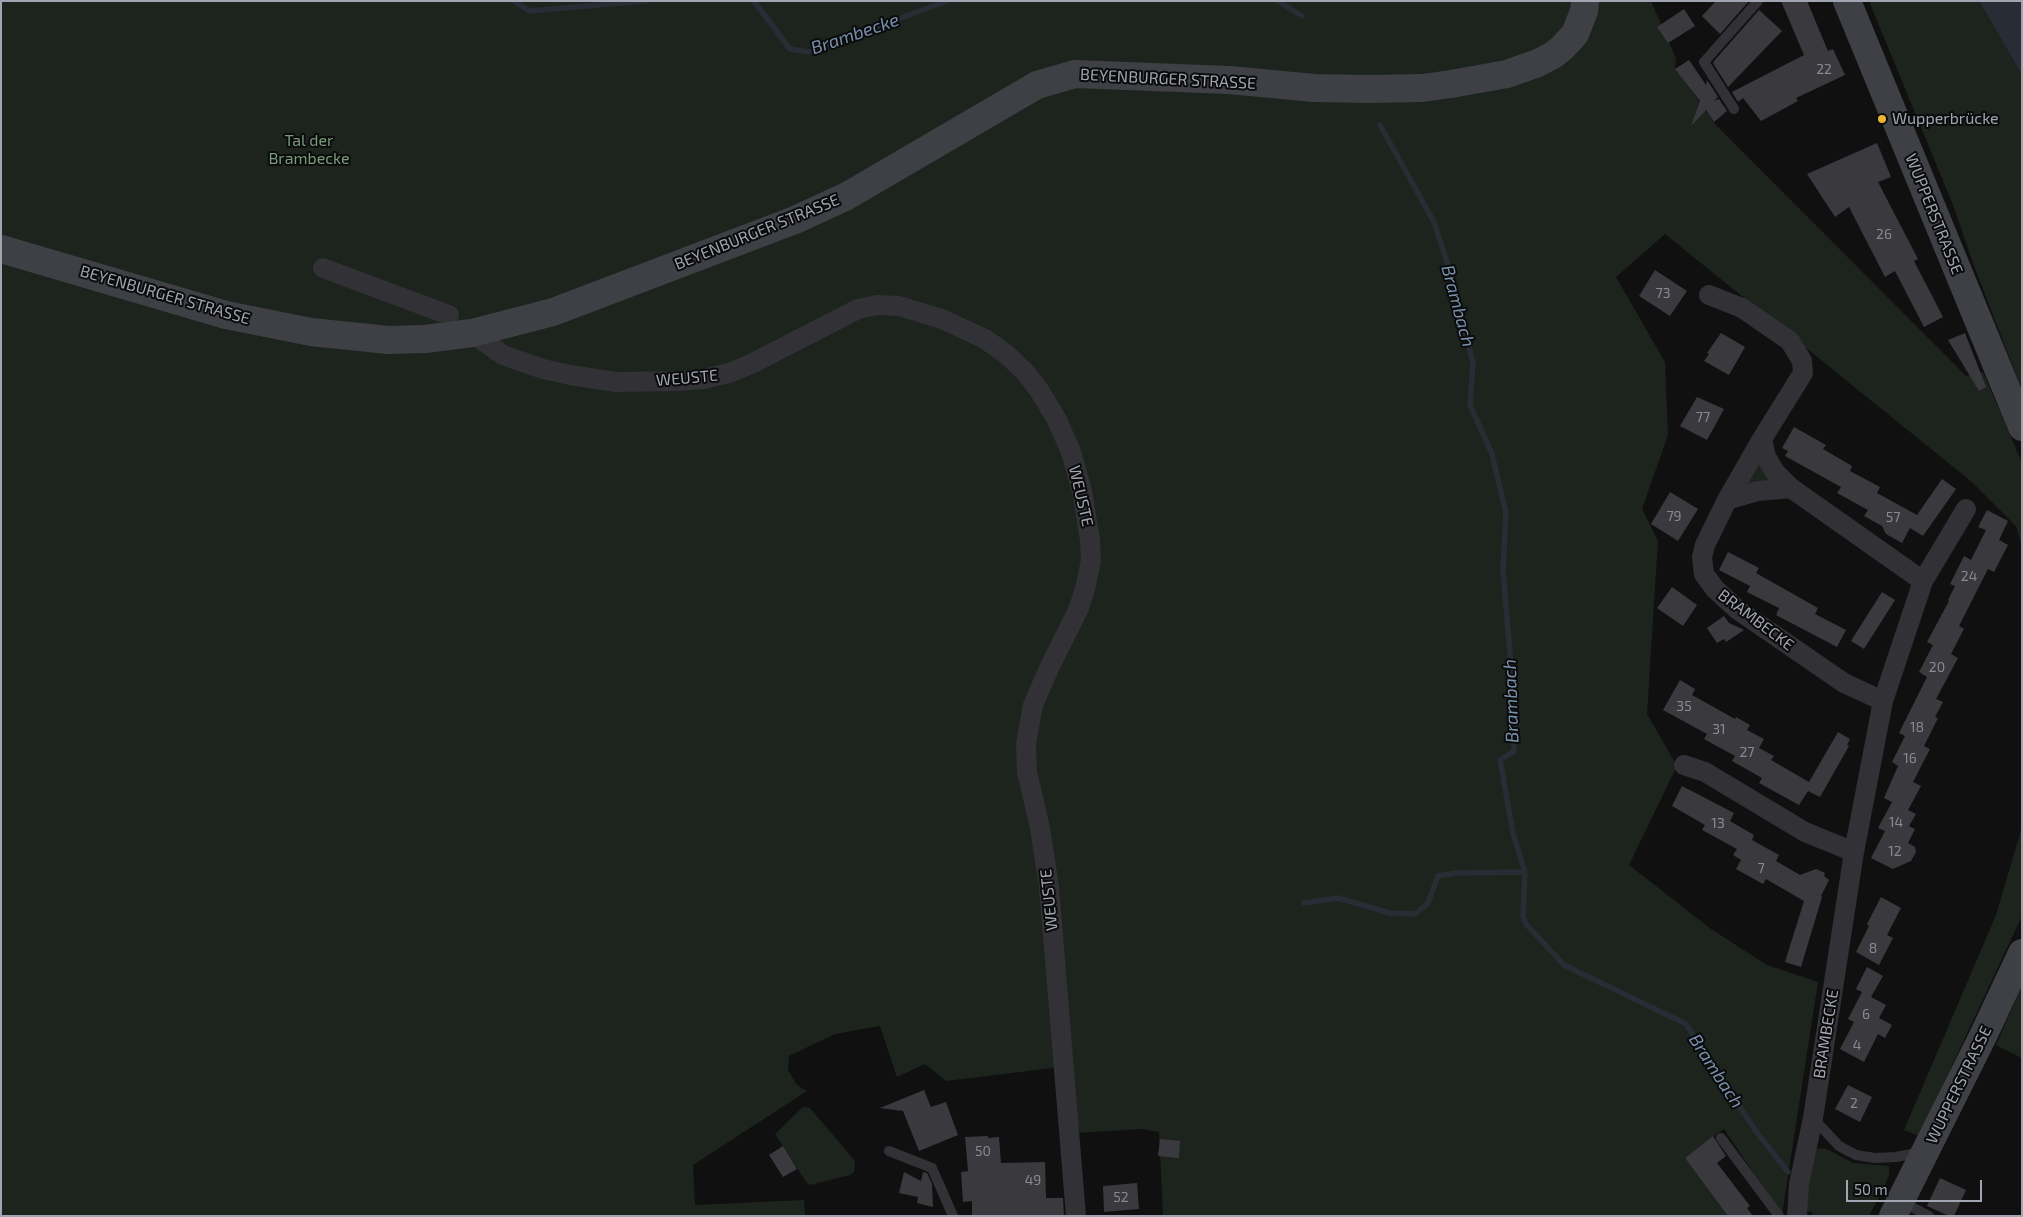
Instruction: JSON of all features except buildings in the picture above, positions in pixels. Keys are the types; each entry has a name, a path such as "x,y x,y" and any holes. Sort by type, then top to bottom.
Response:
{"main road":[{"name":"BEYENBURGER STRASSE","path":"1,249 226,315 312,332 388,340 425,339 472,333 552,312 795,220 847,196 1037,85 1075,74 1220,80 1314,88 1423,88 1451,84 1507,74 1538,63 1553,55 1575,34 1584,11 1585,1"},
{"name":"WUPPERSTRASSE","path":"1848,1 2022,428"},
{"name":"WUPPERSTRASSE","path":"1897,1208 1927,1151 2022,953"}],"street":[{"path":"323,268 449,315"},
{"name":"BRAMBECKE","path":"1709,295 1742,308 1790,341 1802,361 1803,373 1762,438 1727,500 1705,545 1702,557 1704,574 1715,589 1738,610 1844,682 1883,700"},
{"name":"WEUSTE","path":"472,333 503,356 570,376 616,382 704,379 729,373 751,364 858,309 876,305 899,306 942,319 985,339 1006,354 1039,390 1057,420 1071,452 1082,491 1090,540 1091,560 1079,608 1033,705 1026,744 1027,772 1040,828 1049,887 1076,1216"},
{"path":"1762,438 1766,457 1775,472 1791,488 1924,581"},
{"path":"1727,500 1758,491 1791,488"},
{"name":"BRAMBECKE","path":"1797,1216 1799,1184 1814,1118 1854,852 1883,700 1924,581 1966,509"},
{"path":"1684,765 1705,772 1805,832 1854,852"}],"lane":[{"path":"1734,109 1704,62 1758,1"},
{"path":"1814,1118 1839,1146 1856,1155 1875,1158 1896,1157 1927,1151"},
{"path":"1721,1138 1778,1216"},
{"path":"889,1151 932,1168 953,1216"},
{"path":"1897,1208 1929,1216"}],"green space":[{"name":"Tal der Brambecke","path":"1,1 1651,1 1676,58 1675,67 1715,124 1966,376 1983,372 2022,463 2022,546 2016,526 1972,482 1665,234 1616,277 1665,362 1668,435 1642,509 1658,541 1647,714 1677,766 1629,865 1711,929 1767,965 1818,982 1782,1215 1724,1129 1685,1158 1729,1216 1163,1216 1159,1132 1141,1129 1076,1133 1069,1066 946,1081 925,1064 897,1077 880,1026 835,1034 789,1056 788,1070 797,1085 807,1091 693,1165 695,1205 804,1200 805,1216 1,1216"},
{"path":"1869,1 1979,1 2022,75 2022,390 1974,266 1953,205"},
{"path":"1758,461 1772,480 1745,486"},
{"path":"2022,827 2022,916 1919,1136 1904,1130 1996,915"},
{"path":"2022,986 2022,1058 1996,1045"},
{"path":"803,1107 810,1108 855,1161 854,1172 850,1175 810,1185 806,1182 775,1134"},
{"path":"1825,1148 1853,1163 1889,1166 1889,1174 1884,1188 1869,1216 1813,1216 1812,1212 1803,1211 1815,1149"}],"shaded area":[{"path":"1979,1 2022,1 2022,75"}],"waterway":[{"name":"Brambecke","path":"514,1 529,11 646,1"},
{"name":"Brambecke","path":"754,1 790,49 809,52 947,1"},
{"name":"Brambecke","path":"1278,1 1302,16"},
{"name":"Brambach","path":"1380,125 1434,222 1450,272 1473,363 1470,405 1492,454 1506,513 1503,570 1514,702 1514,751 1500,760 1513,833 1525,872 1523,917 1526,924 1564,965 1686,1024 1755,1130 1788,1172"},
{"path":"1304,903 1338,898 1390,913 1415,914 1428,903 1438,876 1456,873 1525,872"}],"place":[{"name":"Wupperbrücke","path":"1882,119"}]}
